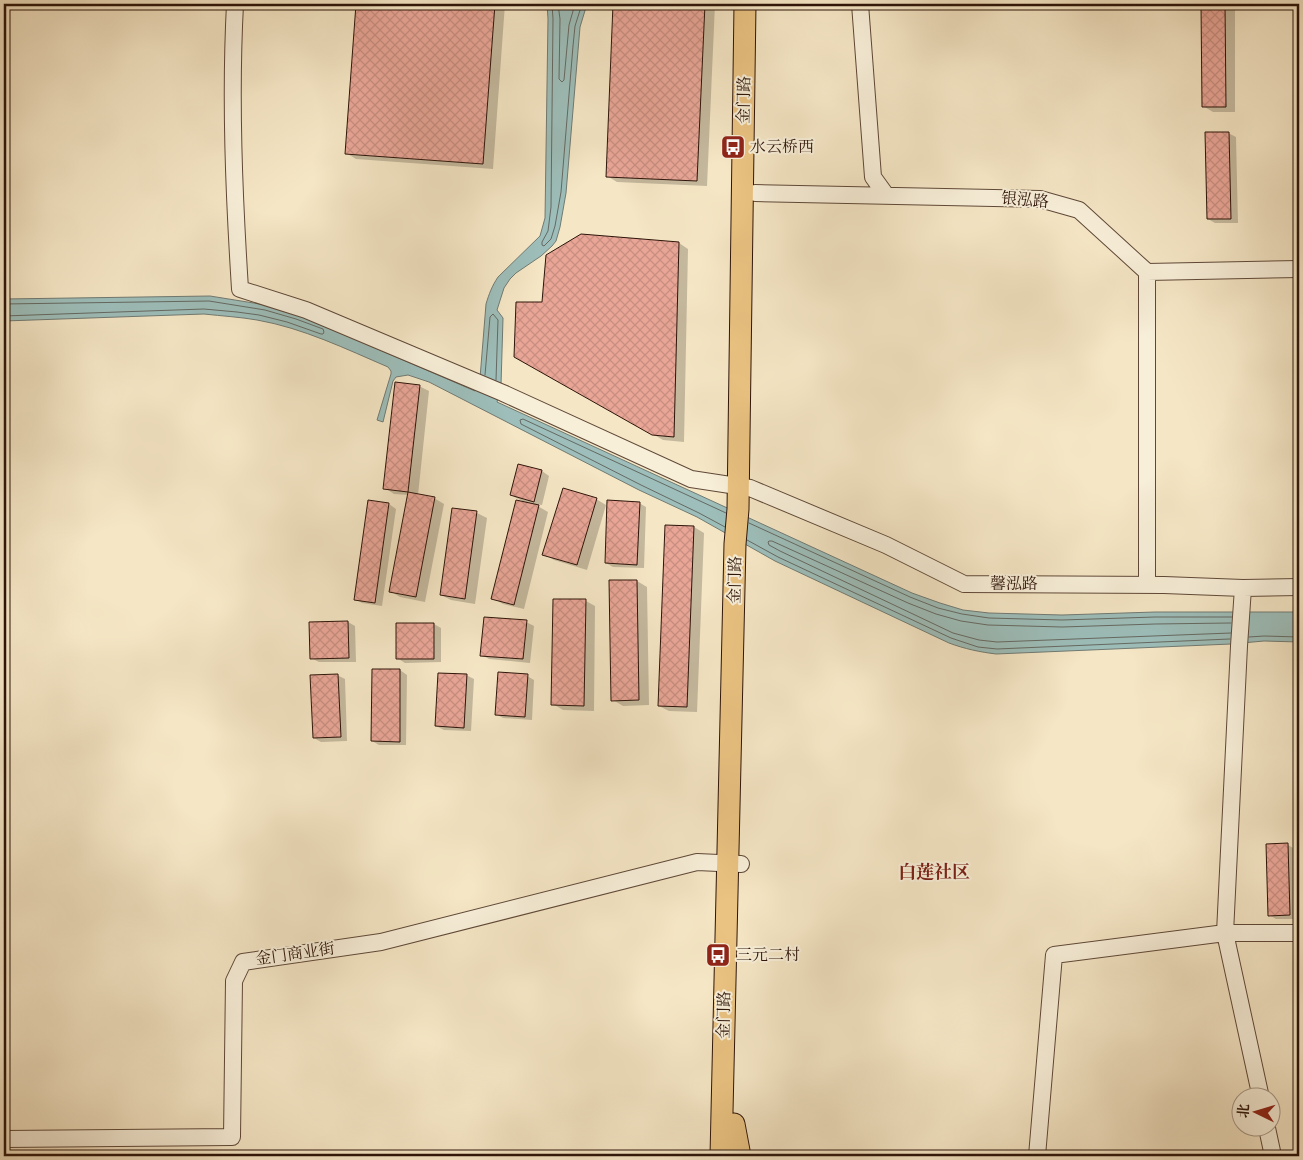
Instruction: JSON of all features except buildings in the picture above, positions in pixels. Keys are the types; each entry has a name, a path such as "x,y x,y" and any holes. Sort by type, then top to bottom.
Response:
{"main road":[{"name":"金门路","path":"734,1156 728,1124 744,513 745,4"},
{"name":"金门路","path":"744,487 755,193 759,4"},
{"name":"金门路","path":"720,1156 728,1124"},
{"path":"715,1156 728,1124"},
{"path":"728,1124 740,1156"}],"street":[{"name":"馨泓路","path":"234,4 234,184 240,288 306,310 466,377 691,479 744,487 886,545 964,584 1147,585 1243,595 1299,588"},
{"path":"860,4 873,177 886,195"},
{"name":"银泓路","path":"755,193 1040,199 1079,210 1147,272"},
{"path":"1147,585 1147,272 1299,269"},
{"path":"1243,595 1225,933 1259,1088"},
{"name":"金门商业街","path":"4,1139 232,1136 234,981 243,962 381,942 697,862 734,864"},
{"path":"1037,1156 1054,956 1225,933 1299,933"},
{"path":"1269,1138 1273,1156"}],"water":[{"path":"547,4 587,4 580,27 566,193 556,241 541,256 516,273 504,288 497,310 503,318 501,385 497,402 912,593 963,610 989,613 1062,615 1155,612 1299,612 1299,642 1264,641 996,654 967,649 949,643 775,561 697,517 639,490 429,382 408,375 396,377 393,381 383,422 377,420 391,374 388,367 340,346 291,328 257,320 204,314 4,321 4,299 210,296 266,305 297,314 475,391 480,378 486,304 490,293 498,277 540,236 545,218"}],"place":[{"name":"水云桥西","path":"733,147"},
{"name":"三元二村","path":"718,955"}],"district":[{"name":"白莲社区","path":"934,872"}]}
